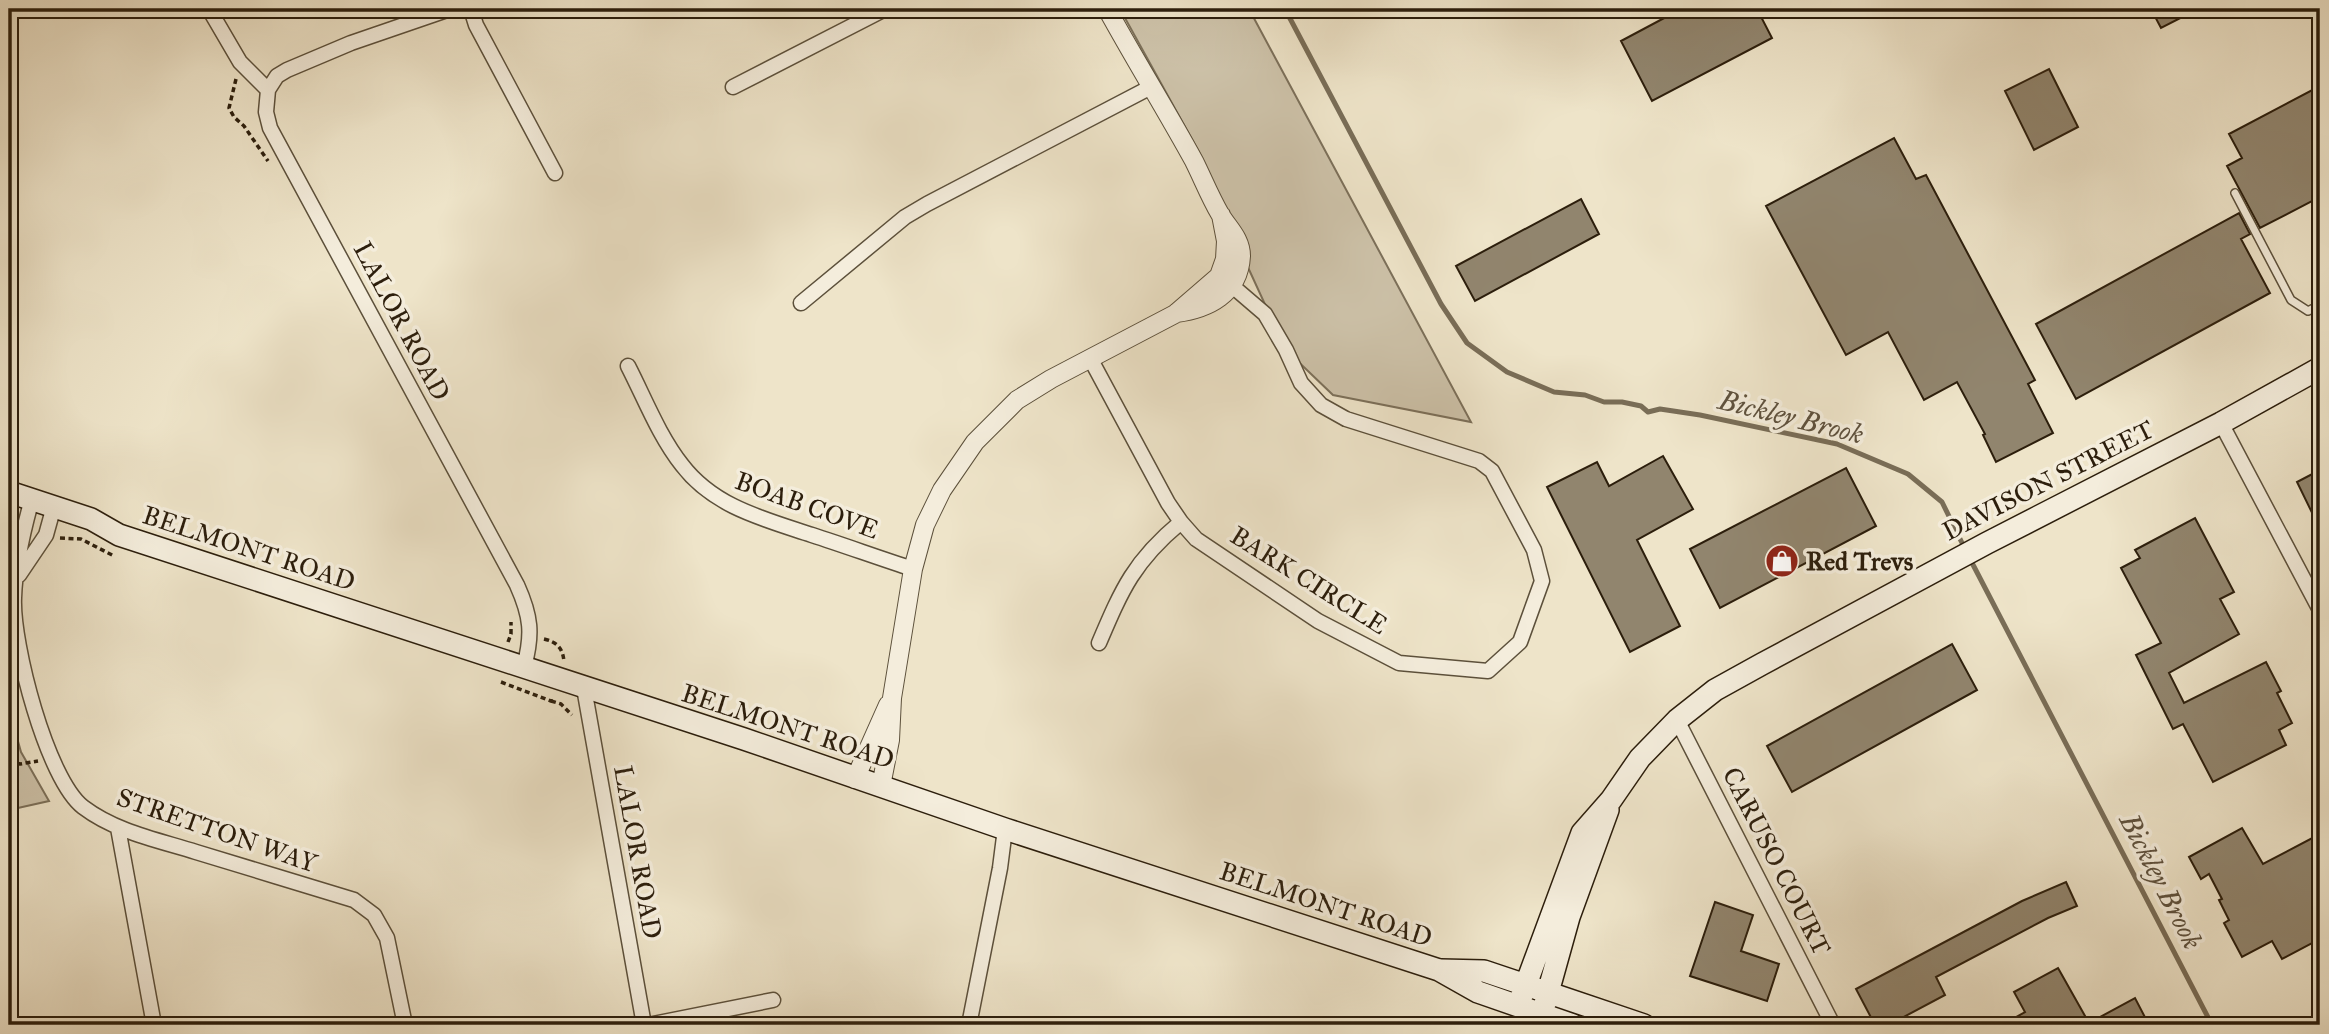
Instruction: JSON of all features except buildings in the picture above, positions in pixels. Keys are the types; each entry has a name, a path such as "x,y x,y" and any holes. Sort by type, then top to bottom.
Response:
{"main road":[{"name":"DAVISON STREET","path":"1518,1006 1582,833 1611,800 1640,758 1676,720 1716,690 1987,543 2221,423 2320,368"},
{"name":"BELMONT ROAD","path":"9,492 23,506 54,521 85,531 119,534 744,739 1005,829 1439,970 1478,992 1573,1025"},
{"name":"DAVISON STREET","path":"1542,1014 1569,917 1598,843 1611,800"},
{"name":"BELMONT ROAD","path":"1439,970 1485,971 1644,1025"}],"street":[{"path":"209,9 240,62 268,90 277,76 287,71 351,43 450,9"},
{"path":"471,9 476,24 555,173"},
{"path":"733,87 885,9"},
{"path":"881,786 890,740 892,698 913,569 925,525 942,490 975,442 1017,400 1175,314 1199,310 1213,303 1241,256 1238,239 1221,215 1194,161 1107,9"},
{"path":"801,303 905,217 1151,87"},
{"name":"LALOR ROAD","path":"268,90 266,111 270,128 527,607 531,626 524,667"},
{"name":"BARK CIRCLE","path":"1090,358 1181,522 1196,539 1318,621 1399,663 1488,671 1520,642 1542,581 1534,550 1492,471 1479,461 1346,419 1321,405 1301,383 1265,314 1226,280"},
{"name":"BOAB COVE","path":"628,366 670,448 682,466 702,487 724,502 750,514 913,569"},
{"path":"2221,423 2320,610"},
{"name":"STRETTON WAY","path":"23,506 14,599 15,618 28,686 58,775 81,806 118,828 354,900 374,915 387,938 405,1025"},
{"name":"STRETTON WAY","path":"17,579 54,521"},
{"path":"1099,643 1130,575 1152,547 1181,522"},
{"name":"LALOR ROAD","path":"584,688 646,1025"},
{"path":"855,779 892,698"},
{"name":"CARUSO COURT","path":"1676,720 1833,1025"},
{"path":"118,828 154,1025"},
{"path":"969,1025 1000,868 1005,829"},
{"path":"646,1025 774,1000"}],"lane":[{"path":"2235,193 2291,300 2308,311 2320,305"}],"path":[{"path":"236,78 229,108 234,117 244,125 272,167"},
{"path":"54,521 108,554 121,558"},
{"path":"500,659 511,634 511,612"},
{"path":"9,761 20,764 38,761"}],"shaded area":[{"path":"1120,9 1249,9 1471,422 1333,395 1286,350 1200,154"},
{"path":"9,709 21,752 49,801 9,810"}],"waterway":[{"name":"Bickley Brook","path":"1285,9 1441,304 1467,343 1507,372 1554,392 1641,406 1648,412 1660,409 1700,415 1837,444 1908,474 1942,502 1965,549"},
{"name":"Bickley Brook","path":"1969,557 2212,1025"}],"place":[{"name":"Red Trevs","path":"1782,561"}]}
